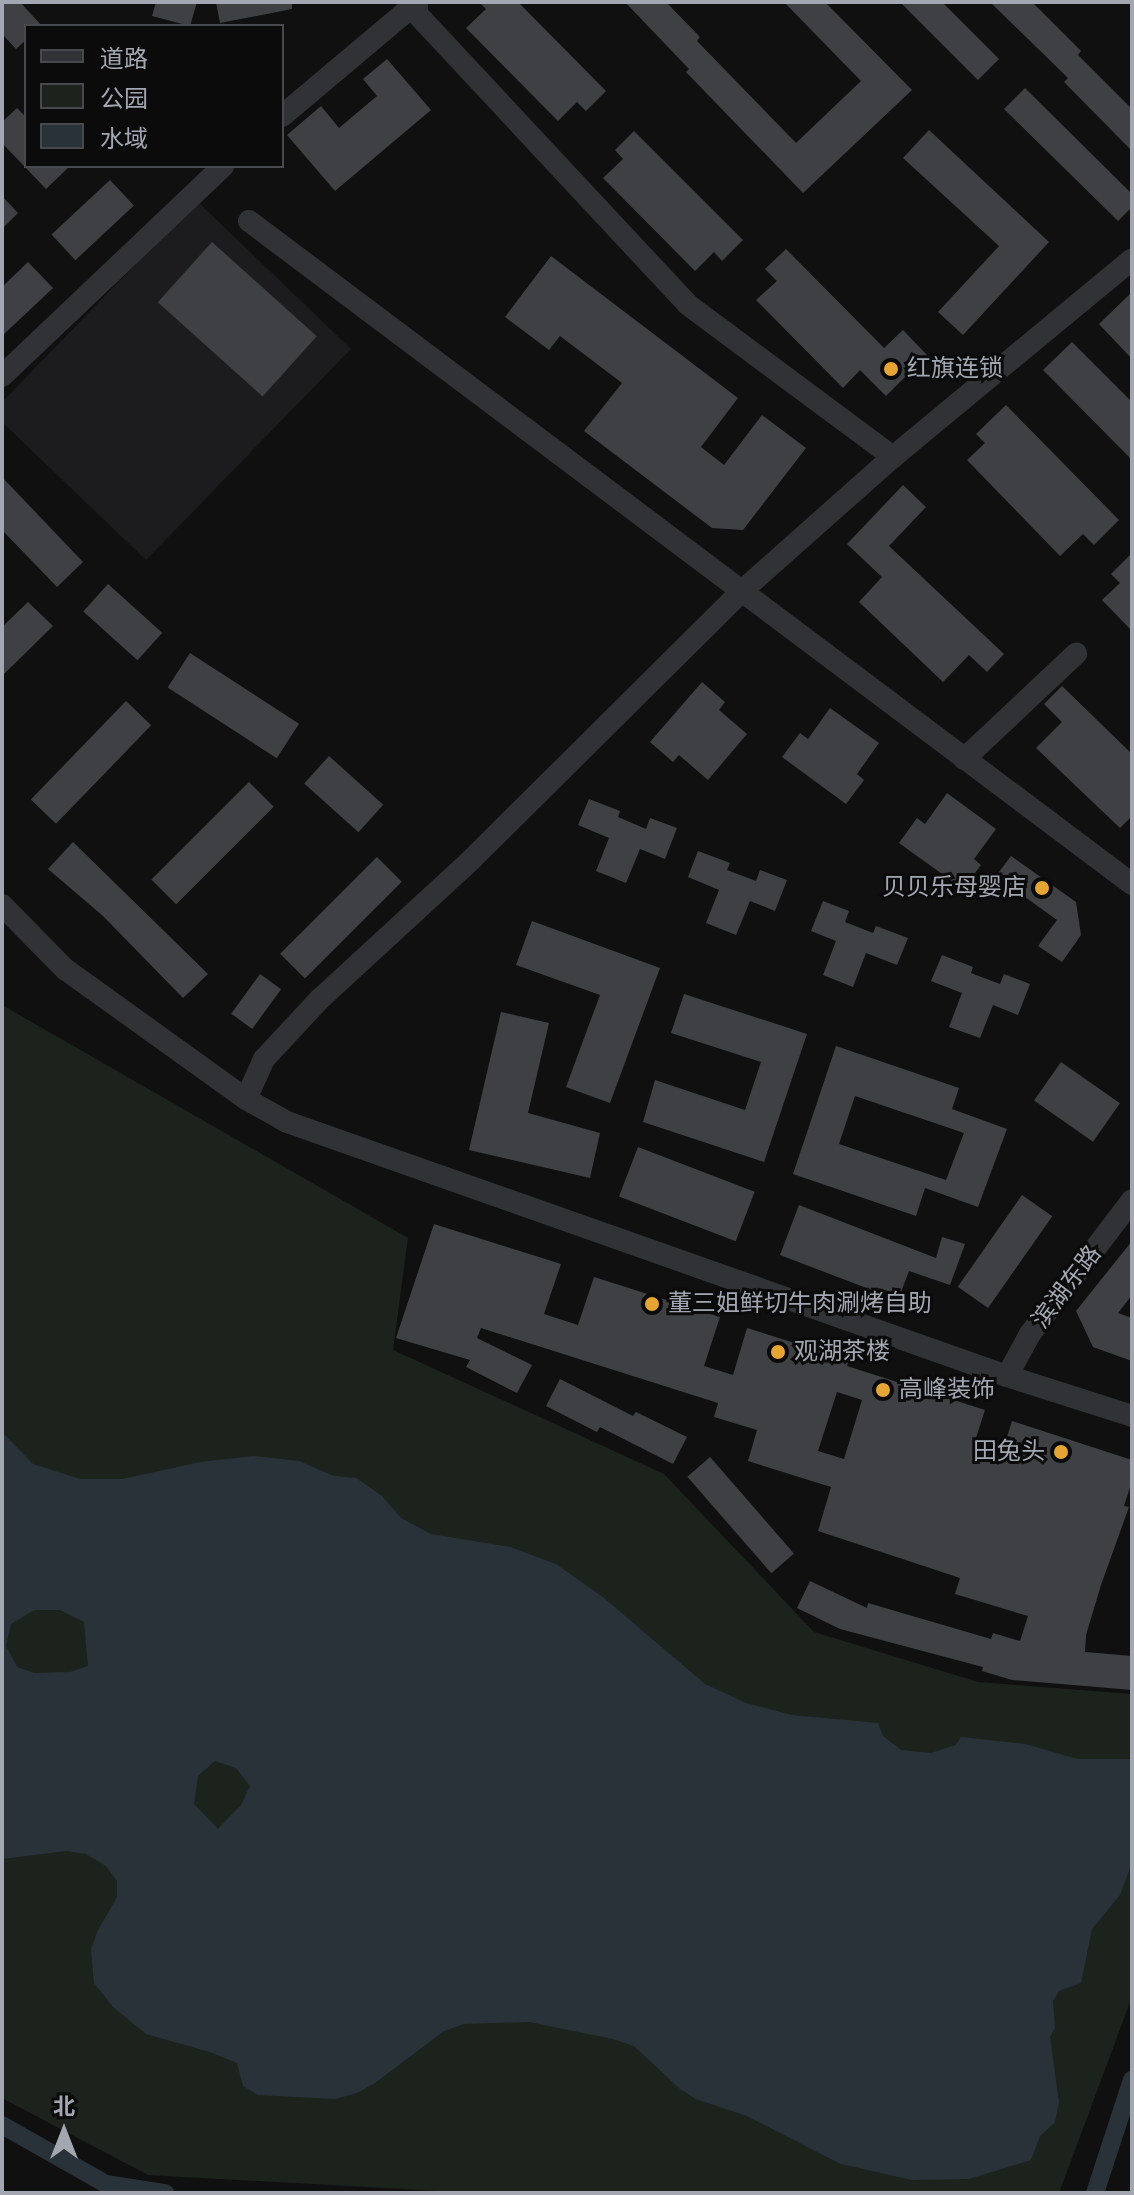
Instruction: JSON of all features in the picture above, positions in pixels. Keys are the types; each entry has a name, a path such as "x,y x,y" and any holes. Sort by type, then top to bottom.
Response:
{"street":[{"path":"284,114 417,3"},
{"path":"417,3 417,14 687,304 893,457"},
{"path":"2,376 186,197 221,168"},
{"path":"249,221 1132,884"},
{"path":"246,1099 264,1059 320,999 471,860 743,590 893,457 1132,259"},
{"path":"964,759 1076,654"},
{"path":"2,905 65,969 246,1099 287,1122 1007,1376 1132,1416"},
{"name":"滨湖东路","path":"1007,1376 1030,1334 1132,1200"}],"shaded area":[{"path":"197,201 351,349 146,560 2,422 2,402"}],"green space":[{"path":"2,1005 408,1238 393,1350 664,1474 814,1632 978,1682 1132,1694 1132,1997 1059,2193 474,2193 148,2175 2,2098"}],"water":[{"path":"2,1432 33,1464 80,1479 122,1479 201,1462 253,1456 299,1461 334,1476 356,1478 382,1496 401,1518 431,1534 510,1547 556,1564 604,1598 705,1684 746,1703 792,1715 878,1723 883,1736 901,1750 931,1753 956,1745 961,1737 1025,1744 1078,1759 1132,1759 1132,1863 1120,1895 1092,1929 1081,1983 1059,1991 1053,2001 1055,2028 1050,2037 1059,2102 1055,2122 1040,2136 1031,2160 969,2179 912,2180 841,2164 747,2116 696,2099 680,2089 634,2046 529,2022 464,2024 444,2031 375,2083 357,2093 335,2099 258,2095 243,2086 237,2063 146,2034 113,2007 94,1983 91,1950 97,1932 117,1897 117,1881 106,1866 86,1854 67,1851 2,1859","holes":["34,1610 60,1610 84,1622 88,1666 70,1672 34,1673 17,1667 6,1646 11,1624","215,1761 236,1768 250,1786 241,1805 218,1829 194,1804 198,1776"]}],"building":[{"path":"2,2 20,2 40,24 24,24 24,42 16,49 2,34"},
{"path":"156,2 197,2 191,24 152,16"},
{"path":"216,2 292,2 292,9 220,23"},
{"path":"479,2 518,2 606,91 586,111 577,102 558,121 466,28 486,9"},
{"path":"625,2 666,2 700,37 697,41 796,143 861,81 784,2 825,2 912,90 803,193 686,72 689,69"},
{"path":"900,2 942,2 999,59 978,80"},
{"path":"990,2 1032,2 1081,51 1078,55 1132,109 1132,151 1064,82 1068,78"},
{"path":"387,59 431,110 335,191 287,135 321,106 339,128 377,96 363,79"},
{"path":"1025,88 1132,194 1132,207 1118,221 1004,109"},
{"path":"17,108 24,115 24,166 2,143 2,122"},
{"path":"929,130 1049,242 963,335 938,312 999,246 903,158"},
{"path":"634,131 743,240 722,261 714,252 695,271 603,178 623,159 615,150"},
{"path":"26,168 68,168 46,189"},
{"path":"110,180 134,206 75,260 51,235"},
{"path":"2,196 18,213 2,229"},
{"path":"212,242 317,336 263,397 158,302"},
{"path":"786,249 884,348 903,330 927,355 886,396 860,370 843,388 756,300 777,281 765,269"},
{"path":"551,256 738,398 701,447 724,465 762,415 806,448 743,530 712,528 584,431 622,383 560,336 549,350 505,317"},
{"path":"28,262 53,288 2,336 2,287"},
{"path":"1132,292 1132,359 1099,324"},
{"path":"1072,342 1132,402 1132,460 1043,370"},
{"path":"1006,405 1119,520 1094,545 1083,534 1060,556 967,460 985,443 976,434"},
{"path":"2,477 83,562 57,587 2,530"},
{"path":"903,485 926,507 889,546 1004,654 987,672 969,655 943,682 859,602 882,577 847,544"},
{"path":"1132,553 1132,631 1102,600 1120,583 1111,574"},
{"path":"108,584 162,633 137,660 83,611"},
{"path":"28,602 53,626 2,676 2,627"},
{"path":"190,653 299,724 277,758 168,687"},
{"path":"702,682 725,702 719,710 747,734 708,780 679,755 673,762 650,742"},
{"path":"1062,686 1132,754 1132,816 1120,828 1036,748 1062,722 1044,704"},
{"path":"126,701 151,725 56,824 31,800"},
{"path":"830,708 879,743 857,774 864,780 846,804 782,757 800,733 808,739"},
{"path":"329,756 383,805 358,832 304,783"},
{"path":"249,782 274,807 176,904 151,880"},
{"path":"947,793 996,829 974,859 981,865 963,889 899,843 917,818 925,824"},
{"path":"589,799 620,811 618,817 646,829 650,818 677,828 665,859 640,849 626,883 596,871 609,838 578,825"},
{"path":"73,842 208,974 183,998 103,916 48,869"},
{"path":"698,851 730,863 727,870 756,881 760,870 787,880 775,911 750,901 736,935 706,923 719,890 688,877"},
{"path":"1011,856 1076,902 1081,935 1062,962 1038,946 1057,920 996,876"},
{"path":"377,857 402,882 305,979 280,954"},
{"path":"823,901 849,911 845,922 873,933 876,926 908,938 897,965 866,953 853,987 823,975 836,941 811,931"},
{"path":"532,921 660,968 610,1103 566,1087 600,995 516,965"},
{"path":"942,955 973,967 971,973 1000,984 1004,974 1030,984 1018,1015 993,1005 980,1038 949,1027 962,993 931,981"},
{"path":"260,974 281,989 252,1029 231,1014"},
{"path":"684,994 807,1034 764,1162 643,1122 655,1080 745,1110 761,1062 671,1033"},
{"path":"501,1012 549,1023 528,1113 600,1133 590,1178 469,1150"},
{"path":"836,1046 959,1088 952,1109 1007,1129 978,1207 925,1188 916,1216 793,1174","holes":["855,1096 964,1133 946,1180 839,1144"]},
{"path":"1061,1062 1120,1103 1093,1142 1034,1101"},
{"path":"638,1147 755,1192 736,1241 619,1196"},
{"path":"1022,1195 1052,1216 988,1308 958,1287"},
{"path":"799,1205 936,1258 942,1237 965,1244 950,1285 909,1271 898,1300 780,1255"},
{"path":"434,1224 561,1264 544,1314 578,1325 594,1277 720,1317 704,1366 733,1375 747,1328 849,1360 847,1366 985,1410 973,1447 1001,1456 1012,1421 1132,1460 1132,1481 1124,1506 1129,1507 1101,1585 1086,1635 1085,1652 1132,1656 1132,1690 1012,1680 982,1671 983,1667 840,1629 797,1608 810,1581 867,1608 868,1603 991,1639 993,1633 1020,1641 1028,1616 955,1594 960,1578 818,1531 831,1487 748,1461 757,1430 714,1417 718,1403 481,1328 477,1338 532,1365 517,1393 466,1367 470,1360 396,1338","holes":["837,1392 862,1400 844,1459 818,1451"]},
{"path":"1132,1241 1132,1295 1118,1313 1132,1318 1132,1361 1093,1347 1076,1311"},
{"path":"560,1379 633,1416 636,1412 687,1437 673,1464 600,1427 597,1432 546,1406"},
{"path":"710,1457 794,1554 771,1573 687,1477"}],"waterway":[{"path":"1095,2193 1132,2080"},
{"path":"2,2125 106,2184 165,2193"}],"place":[{"name":"红旗连锁","path":"891,369"},
{"name":"贝贝乐母婴店","path":"1042,888"},
{"name":"董三姐鲜切牛肉涮烤自助","path":"652,1304"},
{"name":"观湖茶楼","path":"778,1352"},
{"name":"高峰装饰","path":"883,1390"},
{"name":"田兔头","path":"1061,1452"}]}
